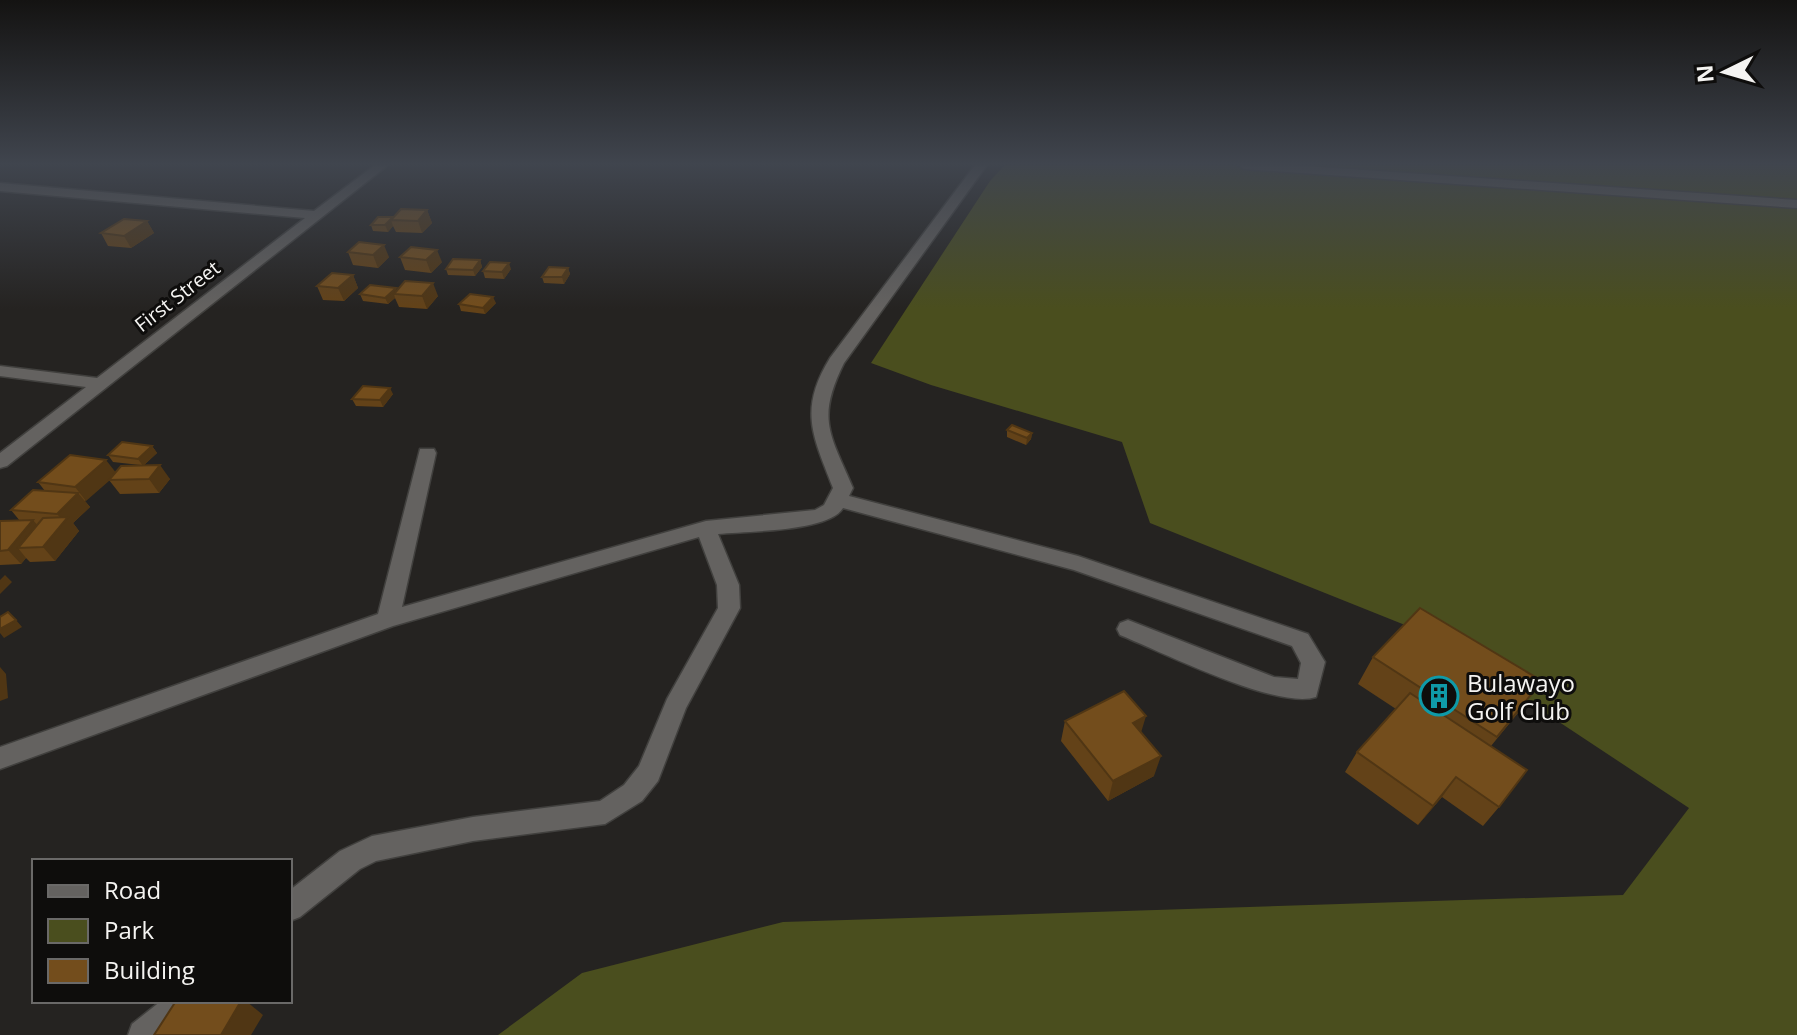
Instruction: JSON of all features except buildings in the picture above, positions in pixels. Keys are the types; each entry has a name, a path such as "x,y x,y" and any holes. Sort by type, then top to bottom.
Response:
{"street":[{"path":"296,213 315,215"},
{"path":"0,758 388,619 706,528 819,517 832,510 843,488 818,429 822,388 836,362 945,213"},
{"name":"First Street","path":"0,462 315,215"},
{"path":"0,371 99,383"},
{"path":"388,619 427,453"},
{"path":"839,500 1078,564 1300,640 1313,662 1308,690 1273,687 1128,629"},
{"path":"292,905 350,860 372,849 473,829 605,812 633,793 649,773 675,706 729,608 728,585 706,528"},
{"path":"143,1035 183,1003"}],"green space":[{"path":"969,213 1797,213 1797,1035 498,1035 582,973 783,922 1623,895 1689,808 1425,633 1150,523 1122,442 931,385 871,363"}],"place":[{"name":"Bulawayo Golf Club","path":"1439,696"}]}
